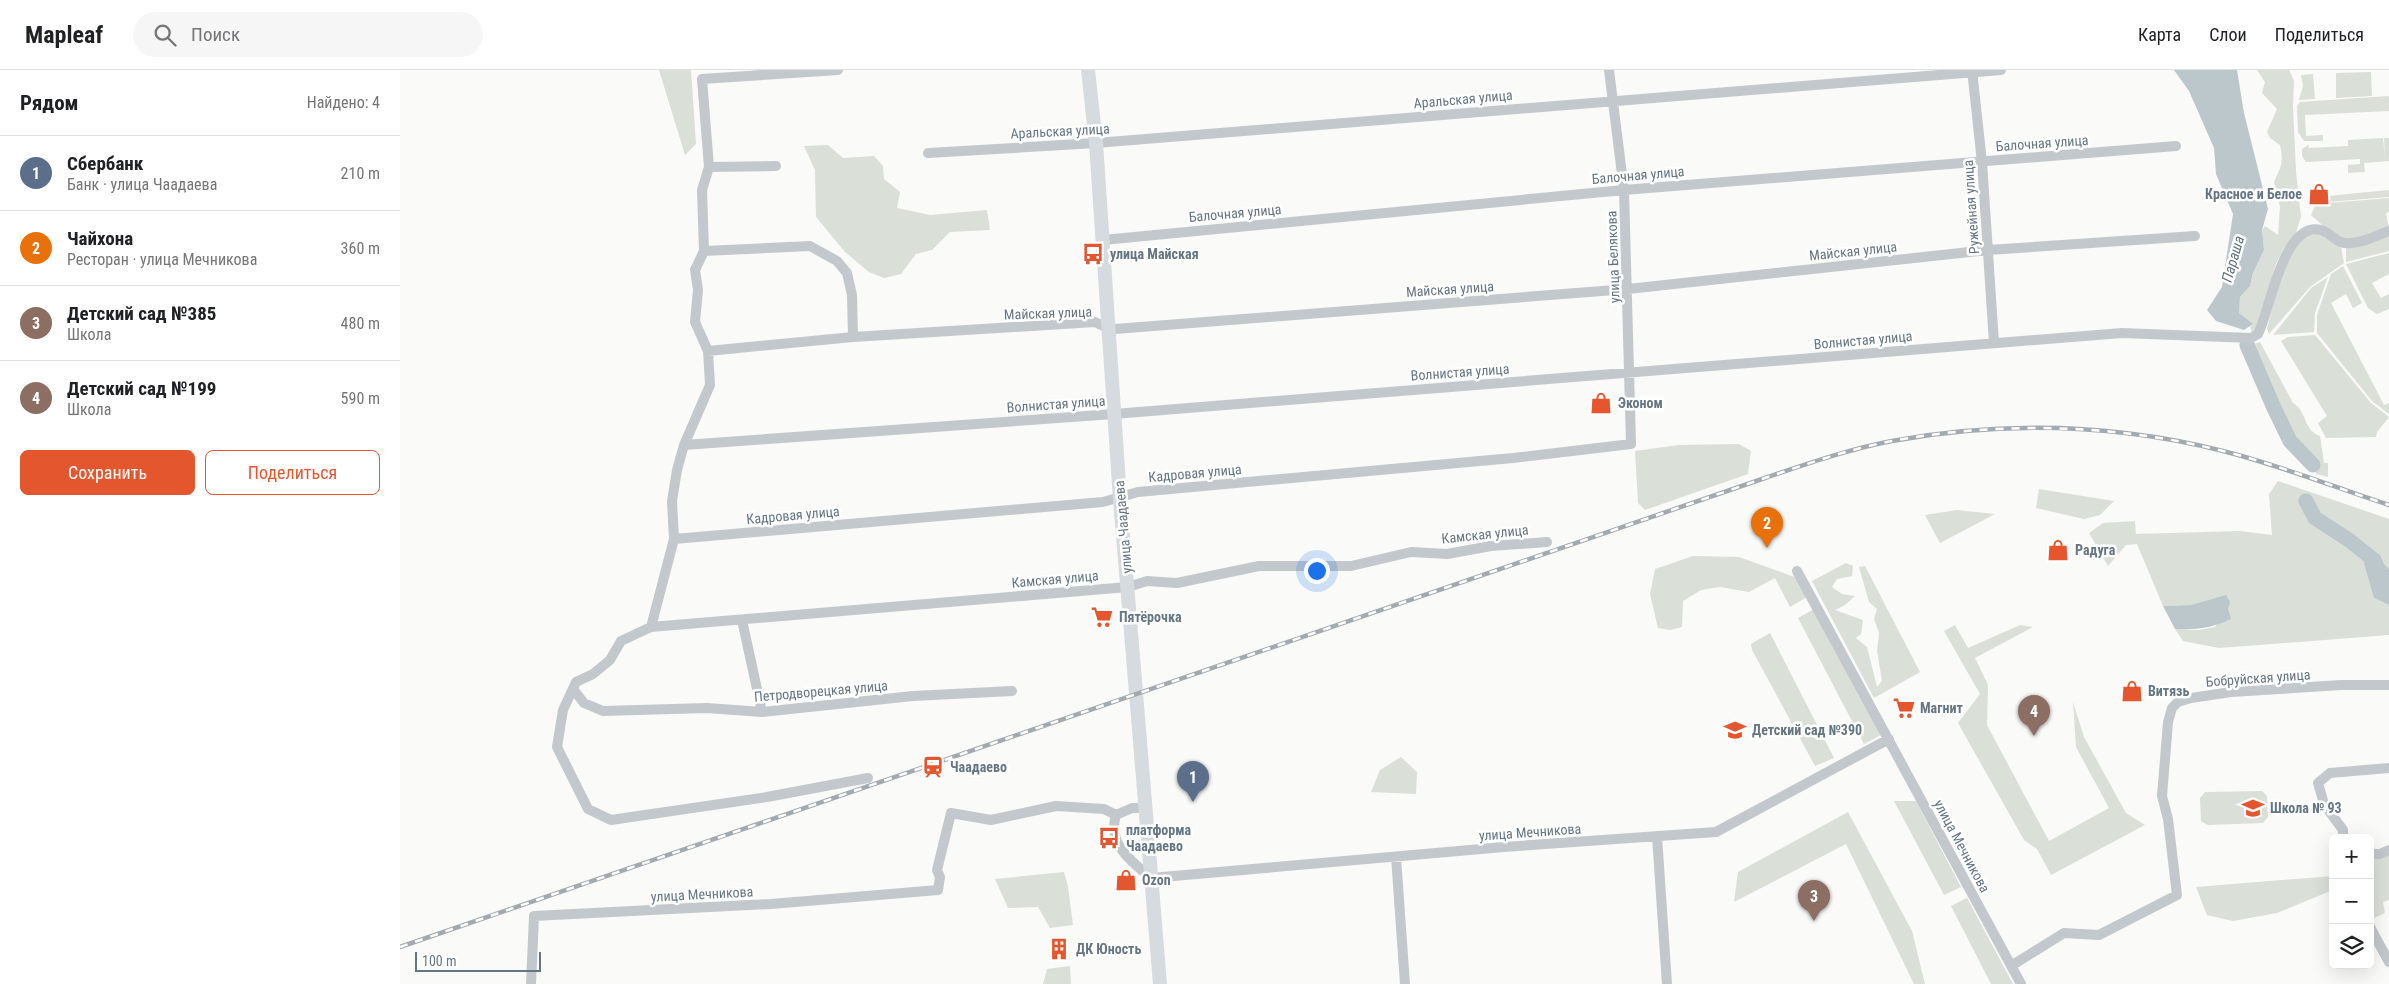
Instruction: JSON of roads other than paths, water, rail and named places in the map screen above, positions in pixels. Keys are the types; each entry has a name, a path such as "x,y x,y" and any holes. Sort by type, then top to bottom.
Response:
{"street":[{"path":"651,627 674,539 672,501 676,470 684,445 710,385 708,351 695,322 698,290 695,270 704,251 702,190 709,167 702,79 838,70"},
{"name":"улица Чаадаева","path":"1088,70 1096,143 1137,723 1160,984"},
{"name":"улица Белякова","path":"1609,70 1624,190 1631,444"},
{"name":"Аральская улица","path":"928,152 1096,143 2001,70"},
{"name":"Ружейная улица","path":"1973,71 1982,162 1994,343"},
{"name":"Балочная улица","path":"1103,240 1624,190 2176,146"},
{"path":"709,167 776,166"},
{"name":"Волнистая улица","path":"684,445 1114,414 2122,333 2237,339 2251,338 2258,334 2287,254 2294,241 2302,234 2308,230 2319,230 2341,242 2353,243 2389,231"},
{"name":"Майская улица","path":"708,351 853,337 1095,322 1110,330 1628,289 1988,250 2195,236"},
{"path":"704,251 810,246 837,261 847,273 852,294 853,337"},
{"name":"Кадровая улица","path":"674,539 1103,502 1138,492 1513,458 1631,444"},
{"name":"Камская улица","path":"573,690 576,682 593,674 610,660 621,640 651,627 1128,587 1147,581 1177,583 1259,566 1352,566 1411,552 1447,554 1491,546 1547,542"},
{"name":"улица Мечникова","path":"1798,571 2021,984"},
{"path":"742,620 762,712"},
{"name":"Бобруйская улица","path":"2012,966 2064,933 2099,935 2177,895 2168,820 2162,796 2168,722 2172,708 2178,702 2191,698 2231,692 2357,684 2389,685"},
{"path":"573,690 563,710 557,747 588,809 611,820 767,797 868,778"},
{"name":"Петродворецкая улица","path":"573,690 584,703 603,711 707,708 762,712 913,696 1012,691"},
{"name":"улица Мечникова","path":"1151,878 1716,832 1889,739"},
{"path":"2344,834 2344,830 2324,804 2318,782 2330,772 2389,768"},
{"name":"улица Мечникова","path":"531,984 534,916 771,904 938,890 940,877 937,870 951,813 991,820 1056,806 1104,809 1116,815"},
{"path":"1145,808 1132,808 1116,815 1114,831 1118,846 1126,857 1151,878"},
{"path":"1657,836 1667,984"},
{"path":"2374,854 2380,854 2389,850"},
{"path":"1396,858 1405,984"},
{"path":"2374,934 2389,962"}],"water":[{"path":"2174,70 2237,70 2244,113 2268,209 2262,230 2264,250 2253,273 2250,286 2240,297 2239,313 2253,324 2244,330 2216,321 2207,310 2222,287 2233,214 2216,174 2214,148 2189,91"},
{"path":"2372,552 2389,569 2389,605 2374,598 2364,563"},
{"path":"2226,595 2230,602 2228,609 2231,619 2204,628 2175,629 2163,606 2191,605"}],"waterway":[{"name":"Параша","path":"2247,345 2290,441 2313,465"},
{"name":"Параша","path":"2306,501 2315,518 2349,540 2374,560 2384,583 2389,586"}],"railway":[{"path":"400,947 1765,478 1828,457 1876,444 1975,430 2017,428 2058,428 2141,435 2223,451 2286,469 2389,505"}],"place":[{"name":"Красное и Белое","path":"2319,194"},
{"name":"улица Майская","path":"1093,254"},
{"name":"Эконом","path":"1601,403"},
{"name":"Чайхона","path":"1767,548"},
{"name":"Радуга","path":"2058,550"},
{"name":"Пятёрочка","path":"1102,617"},
{"name":"Витязь","path":"2132,691"},
{"name":"Магнит","path":"1904,708"},
{"name":"Детский сад №390","path":"1735,730"},
{"name":"Детский сад №199","path":"2034,736"},
{"name":"Чаадаево","path":"933,767"},
{"name":"Сбербанк","path":"1193,802"},
{"name":"Школа № 93","path":"2253,808"},
{"name":"платформа Чаадаево","path":"1109,838"},
{"name":"Ozon","path":"1126,880"},
{"name":"Детский сад №385","path":"1814,921"},
{"name":"ДК Юность","path":"1059,949"}]}
